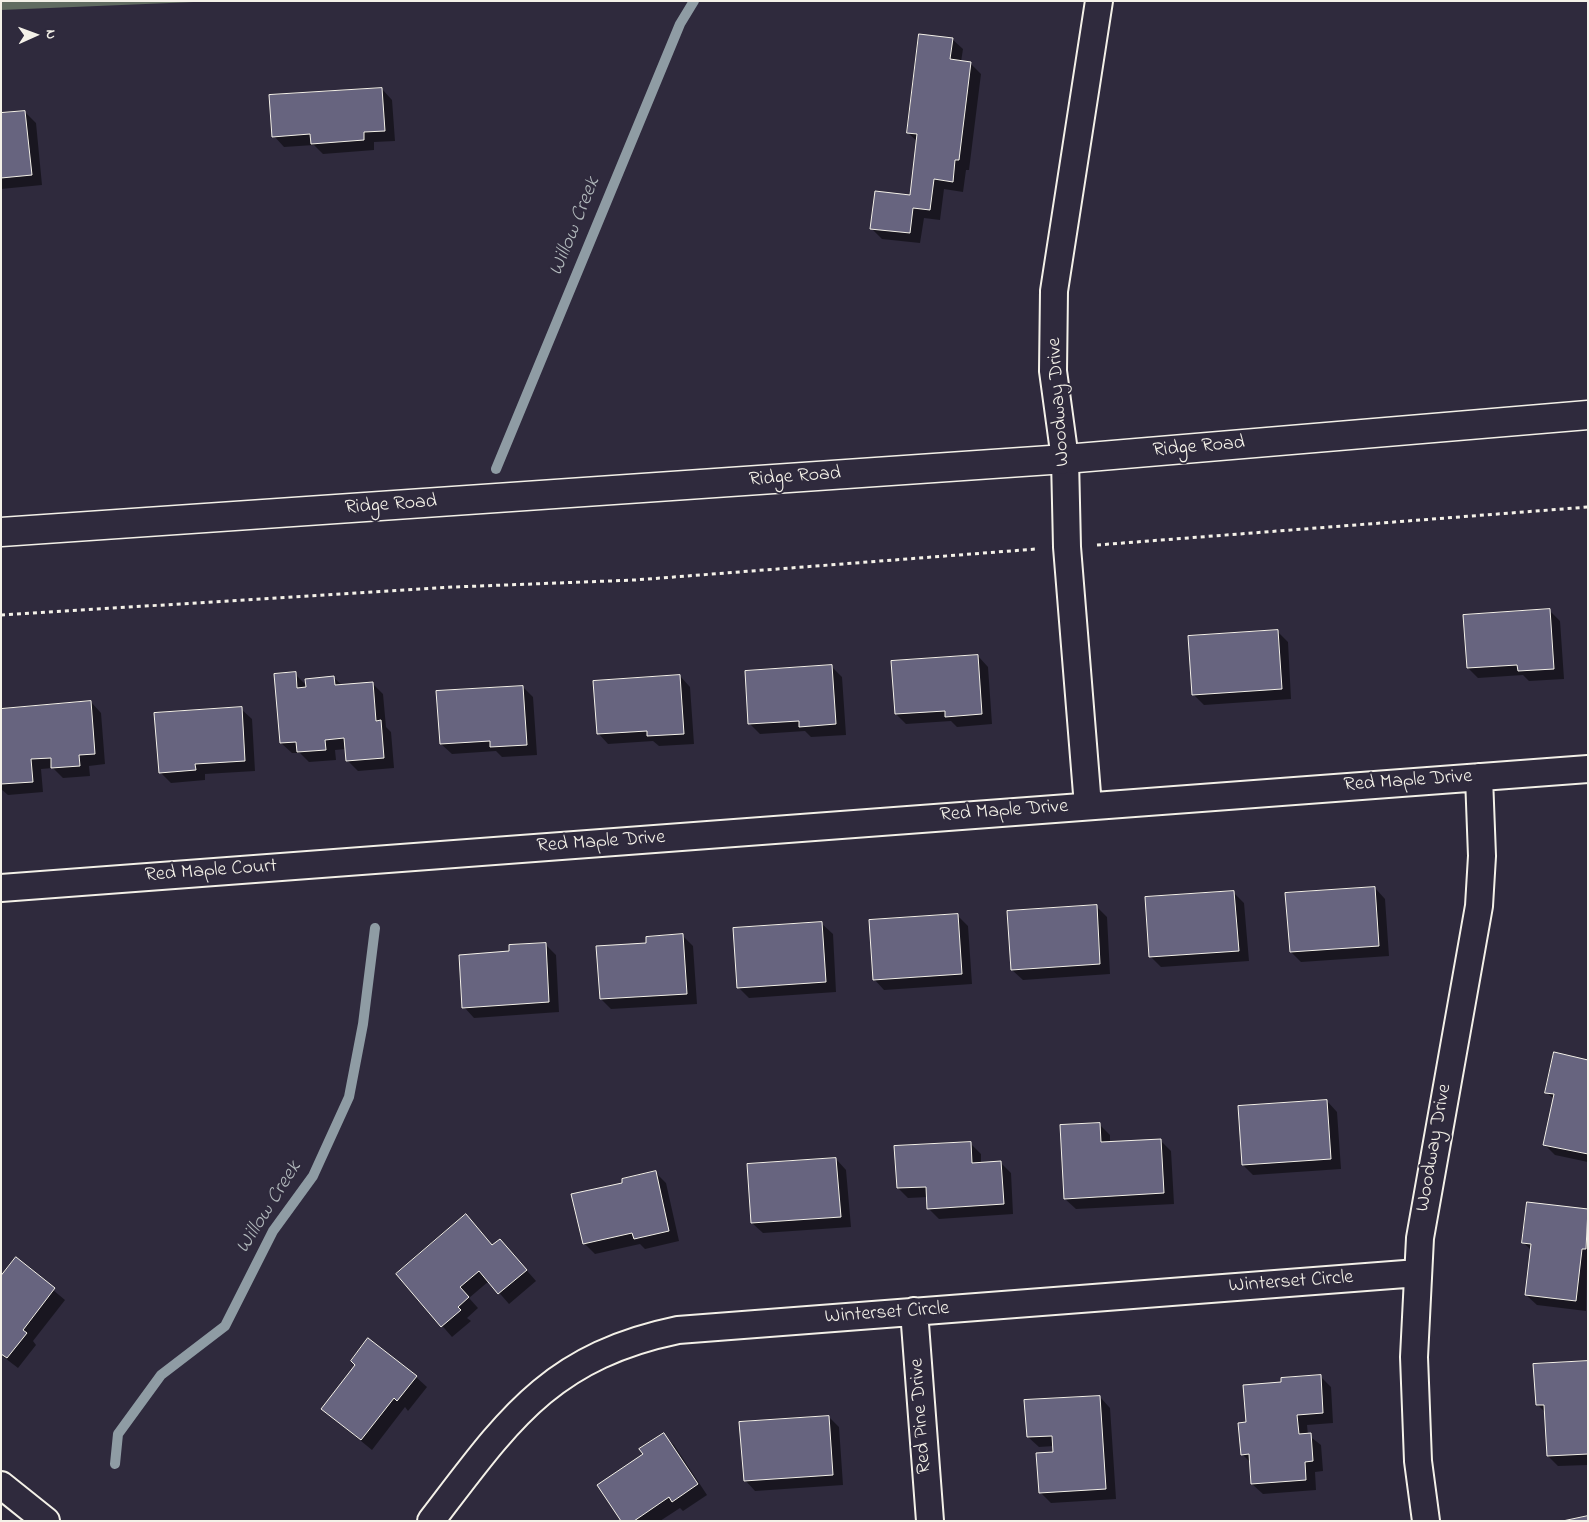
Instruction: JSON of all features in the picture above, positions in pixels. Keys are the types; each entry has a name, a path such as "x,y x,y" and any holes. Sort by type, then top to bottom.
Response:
{"street":[{"name":"Woodway Drive","path":"1088,806 1067,547 1065,459 1053,371 1054,292 1099,1"},
{"name":"Ridge Road","path":"1,532 1065,459 1588,415"},
{"name":"Red Maple Drive","path":"421,856 1588,769"},
{"name":"Woodway Drive","path":"1426,1521 1418,1461 1414,1357 1420,1238 1479,906 1482,856 1479,777"},
{"name":"Red Maple Court","path":"1,888 421,856"},
{"name":"Winterset Circle","path":"431,1521 501,1430 530,1400 571,1369 617,1346 678,1330 1418,1273"},
{"name":"Red Pine Drive","path":"914,1311 930,1521"},
{"path":"1,1485 46,1521"}],"path":[{"path":"1,615 454,587 635,580 1588,507"}],"green space":[{"path":"1,1 218,1 1,10"}],"building":[{"path":"919,34 953,38 950,59 971,62 959,160 955,160 953,182 934,179 930,210 913,208 910,233 870,229 875,191 910,195 917,134 907,133"},
{"path":"382,88 385,131 364,132 364,140 311,144 310,134 272,137 269,95"},
{"path":"25,111 32,175 1,178 1,113"},
{"path":"1550,609 1554,669 1518,671 1517,665 1467,668 1463,615"},
{"path":"1278,630 1282,689 1192,695 1188,636"},
{"path":"978,655 982,714 945,717 945,711 895,714 891,661"},
{"path":"832,665 836,724 799,727 799,721 748,724 745,671"},
{"path":"296,672 297,688 306,687 305,679 334,676 335,685 373,682 376,721 381,720 384,758 346,761 344,738 325,740 326,750 297,752 296,742 280,743 274,674"},
{"path":"680,675 684,734 647,736 647,731 597,734 593,681"},
{"path":"523,686 527,745 490,747 490,741 440,744 436,691"},
{"path":"91,701 95,754 79,755 80,766 51,768 51,758 31,759 33,782 1,784 1,709"},
{"path":"242,707 245,761 195,764 196,770 159,773 154,713"},
{"path":"1375,887 1379,946 1290,952 1285,893"},
{"path":"1234,891 1239,951 1149,957 1145,897"},
{"path":"1097,905 1100,964 1011,970 1007,911"},
{"path":"958,914 962,974 873,980 869,920"},
{"path":"822,922 826,982 737,988 733,928"},
{"path":"683,934 687,994 600,999 596,946 646,943 646,937"},
{"path":"546,943 549,1002 462,1008 459,955 509,951 509,945"},
{"path":"1554,1052 1588,1060 1588,1154 1543,1145 1554,1094 1545,1093"},
{"path":"1327,1100 1331,1159 1242,1165 1238,1106"},
{"path":"1100,1123 1101,1142 1161,1139 1164,1193 1064,1199 1060,1125"},
{"path":"971,1142 972,1163 1001,1161 1004,1204 927,1209 926,1187 897,1188 894,1146"},
{"path":"836,1158 841,1217 751,1223 747,1164"},
{"path":"656,1171 669,1231 634,1239 632,1233 583,1244 571,1194 622,1183 622,1179"},
{"path":"1527,1202 1588,1209 1586,1249 1582,1249 1576,1301 1525,1295 1531,1244 1522,1243"},
{"path":"466,1214 492,1245 500,1239 527,1270 498,1294 479,1271 460,1287 469,1297 458,1307 461,1310 441,1327 396,1274"},
{"path":"16,1257 55,1288 23,1330 27,1333 7,1358 1,1354 1,1276"},
{"path":"368,1338 417,1376 397,1401 394,1398 361,1440 321,1409 355,1365 351,1361"},
{"path":"1588,1361 1588,1454 1547,1456 1544,1405 1536,1405 1533,1364"},
{"path":"1321,1375 1323,1413 1297,1415 1299,1434 1311,1433 1313,1461 1305,1462 1306,1480 1251,1484 1249,1454 1241,1455 1238,1423 1246,1422 1243,1385 1281,1382 1281,1378"},
{"path":"1100,1396 1106,1489 1039,1493 1036,1453 1053,1452 1052,1436 1027,1437 1024,1400"},
{"path":"829,1416 833,1475 744,1481 739,1422"},
{"path":"664,1433 698,1484 672,1502 669,1497 634,1521 621,1521 597,1485 643,1454 639,1449"},
{"path":"1588,1516 1588,1521 1563,1521"}],"waterway":[{"name":"Willow Creek","path":"496,469 680,24 694,1"},
{"name":"Willow Creek","path":"115,1464 118,1434 161,1375 225,1326 273,1231 313,1176 349,1097 363,1024 375,928"}]}
